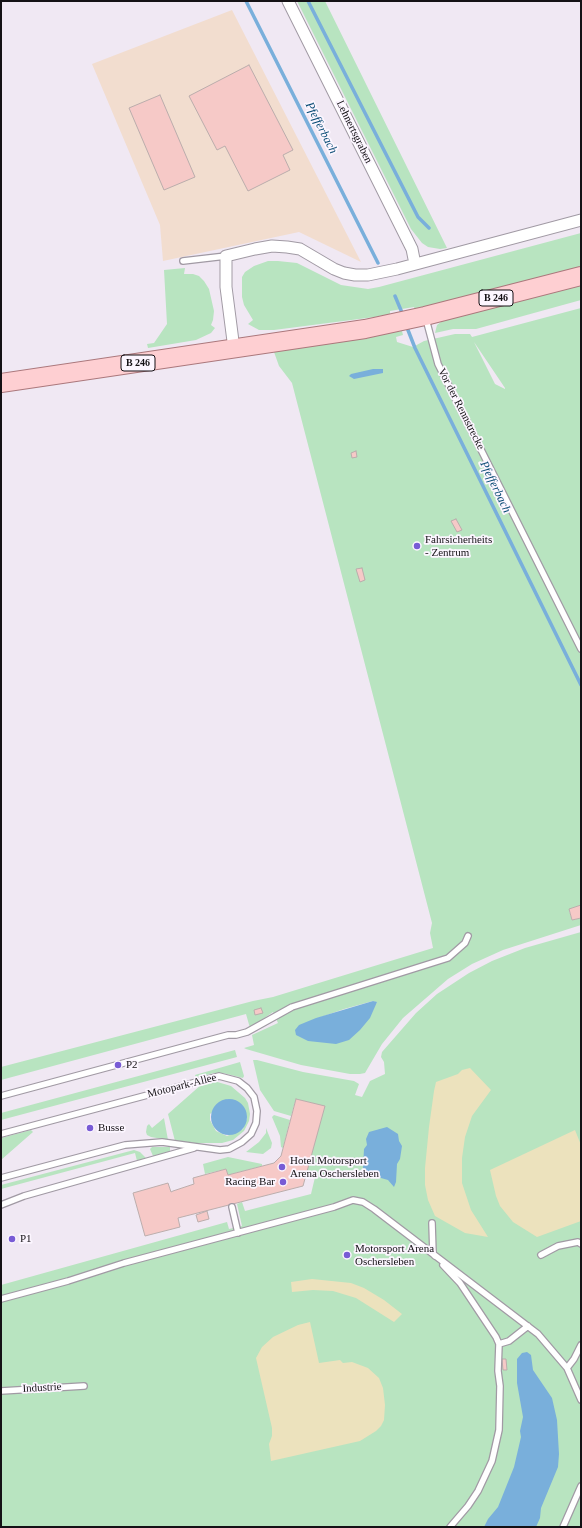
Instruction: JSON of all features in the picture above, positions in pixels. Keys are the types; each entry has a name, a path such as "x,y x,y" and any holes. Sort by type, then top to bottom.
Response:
{"main road":[{"name":"B 246","path":"1,383 393,324 581,276"}],"street":[{"name":"Lehnertsgraben","path":"288,1 412,249 415,264"},
{"path":"234,349 226,287 226,256 272,246 287,247 300,249 334,269 355,276 368,275 581,220"}],"lane":[{"path":"183,261 226,256"},
{"name":"Vor der Rennstrecke","path":"419,318 438,364 581,649"},
{"path":"1,1096 228,1035 236,1035 247,1032 292,1007 448,958 465,943 468,936"},
{"name":"Motopark-Allee","path":"1,1134 212,1077 225,1077 244,1084 252,1093 256,1102 257,1111 256,1123 251,1134 242,1142 229,1149 220,1150 162,1142 125,1145 1,1178"},
{"path":"1,1205 24,1196 197,1147"},
{"path":"1,1299 68,1281 124,1263 353,1200 363,1202 374,1209 528,1326 546,1342 567,1368 581,1400"},
{"path":"232,1207 238,1232"},
{"path":"432,1223 433,1254 460,1283 496,1337 499,1344 499,1430 492,1461 485,1478 471,1501 450,1527"},
{"path":"541,1255 558,1246 578,1242 581,1244"},
{"path":"499,1344 509,1341 528,1326"},
{"path":"567,1368 574,1359 581,1345"},
{"name":"Industrie","path":"1,1390 84,1386"},
{"path":"563,1527 581,1486"}],"shaded area":[{"path":"232,10 361,262 299,232 163,261 160,225 92,64"}],"green space":[{"path":"297,1 325,1 447,248 440,249 428,247 422,243 411,229"},
{"path":"581,233 581,269 415,311 414,307 390,311 390,315 274,330 259,330 248,324 253,320 244,305 242,297 242,277 245,272 254,266 268,261 297,263 341,285 368,289"},
{"path":"185,268 184,274 199,276 209,289 214,311 211,325 215,328 211,333 196,340 148,348 147,344 154,343 167,324 164,270"},
{"path":"581,282 581,300 476,329 453,329 435,333 437,325 446,318"},
{"name":"Fahrsicherheits - Zentrum","path":"581,308 581,905 569,910 572,920 581,918 581,925 503,950 472,964 448,979 403,1018 382,1044 365,1073 350,1074 301,1065 244,1048 254,1045 252,1035 278,1023 273,1012 250,1028 246,1014 1,1080 1,1067 273,997 433,948 430,933 432,923 292,383 279,366 274,352 402,331 403,335 396,337 397,342 413,347 424,341 455,334 470,334 472,337","holes":["474,342 505,388 505,389 495,384","373,1001 377,1003 310,1021 344,1009"]},
{"name":"Motorsport Arena Oschersleben","path":"581,932 581,1527 1,1527 1,1285 227,1222 229,1229 242,1226 237,1204 242,1202 245,1211 311,1194 316,1173 307,1171 324,1107 296,1099 291,1116 274,1111 260,1090 253,1060 303,1072 354,1081 359,1084 355,1095 362,1097 370,1081 385,1074 384,1062 381,1057 382,1052 416,1013 437,994 469,973 492,961 525,948"},
{"path":"235,1050 237,1057 1,1120 1,1113"},
{"path":"240,1062 244,1076 243,1078 223,1073 214,1073 196,1078 195,1075"},
{"path":"214,1081 231,1086 245,1098 248,1103 250,1114 249,1121 244,1131 233,1140 222,1143 175,1141 168,1114 202,1084","holes":["228,1099 239,1103 247,1118 243,1129 227,1136 216,1131 210,1120 210,1114"]},
{"path":"274,1115 290,1120 283,1148 281,1147 280,1136 272,1117"},
{"path":"164,1118 168,1140 147,1135 147,1126 149,1124 152,1128"},
{"path":"266,1128 272,1143 271,1148 263,1154 246,1152 259,1142 266,1133"},
{"path":"31,1130 33,1132 1,1160 1,1138"},
{"path":"152,1147 170,1147 170,1152 153,1156 150,1149"},
{"path":"134,1150 140,1152 146,1158 137,1161 135,1153 1,1189 1,1185"},
{"path":"228,1157 262,1164 262,1166 228,1175 226,1169 205,1174 203,1164"}],"sand":[{"path":"470,1068 491,1090 472,1116 465,1137 462,1158 462,1183 471,1210 488,1237 465,1233 435,1216 428,1200 425,1185 429,1127 436,1082"},
{"path":"575,1130 581,1145 581,1221 537,1237 513,1222 500,1206 490,1170"},
{"path":"312,1279 351,1283 364,1288 384,1300 402,1314 394,1322 356,1298 333,1291 313,1290 292,1292 291,1282"},
{"path":"310,1322 319,1363 340,1360 343,1363 352,1362 368,1368 379,1378 383,1388 385,1405 384,1420 376,1431 360,1441 271,1461 269,1444 272,1436 272,1428 256,1358 262,1347 273,1337 298,1325"}],"water":[{"path":"373,369 383,369 383,373 354,379 349,376 351,374"},
{"path":"373,1001 377,1002 370,1018 349,1040 336,1044 308,1041 296,1035 295,1030 299,1025 316,1018"},
{"path":"233,1099 242,1104 246,1110 246,1124 242,1130 233,1135 225,1135 216,1130 212,1124 211,1113 216,1104 222,1100"},
{"path":"387,1127 398,1134 399,1141 402,1146 400,1159 397,1164 396,1182 394,1187 388,1180 367,1174 363,1168 364,1149 367,1145 366,1139 369,1132"},
{"path":"527,1352 531,1355 533,1370 552,1398 557,1420 559,1454 558,1467 541,1508 540,1518 536,1527 484,1527 488,1519 498,1507 514,1467 521,1437 520,1431 523,1417 517,1383 517,1359 522,1353"}],"building":[{"path":"249,65 293,150 283,155 290,170 248,191 225,146 217,150 189,96"},
{"path":"160,95 195,177 164,190 129,108"},
{"path":"356,451 357,457 352,458 351,453"},
{"path":"456,519 462,530 457,532 451,521"},
{"path":"362,568 365,580 360,582 356,569"},
{"path":"581,905 581,918 572,920 569,909"},
{"path":"261,1008 263,1013 255,1015 254,1010"},
{"name":"Hotel Motorsport Arena Oschersleben","path":"296,1099 325,1106 303,1186 178,1218 180,1227 145,1236 133,1193 168,1183 171,1192 194,1184 193,1178 226,1169 228,1175 274,1163 281,1156"},
{"path":"207,1211 209,1219 198,1222 196,1215"},
{"path":"502,1359 506,1359 507,1370 503,1370"}],"waterway":[{"name":"Pfefferbach","path":"246,1 378,263"},
{"path":"308,1 418,217 429,228"},
{"name":"Pfefferbach","path":"395,296 403,315"},
{"name":"Pfefferbach","path":"406,325 415,348 581,685"}],"place":[{"name":"Fahrsicherheits - Zentrum","path":"417,546"},
{"name":"P2","path":"118,1065"},
{"name":"Busse","path":"90,1128"},
{"name":"Hotel Motorsport Arena Oschersleben","path":"282,1167"},
{"name":"Racing Bar","path":"283,1182"},
{"name":"P1","path":"12,1239"},
{"name":"Motorsport Arena Oschersleben","path":"347,1255"}]}
